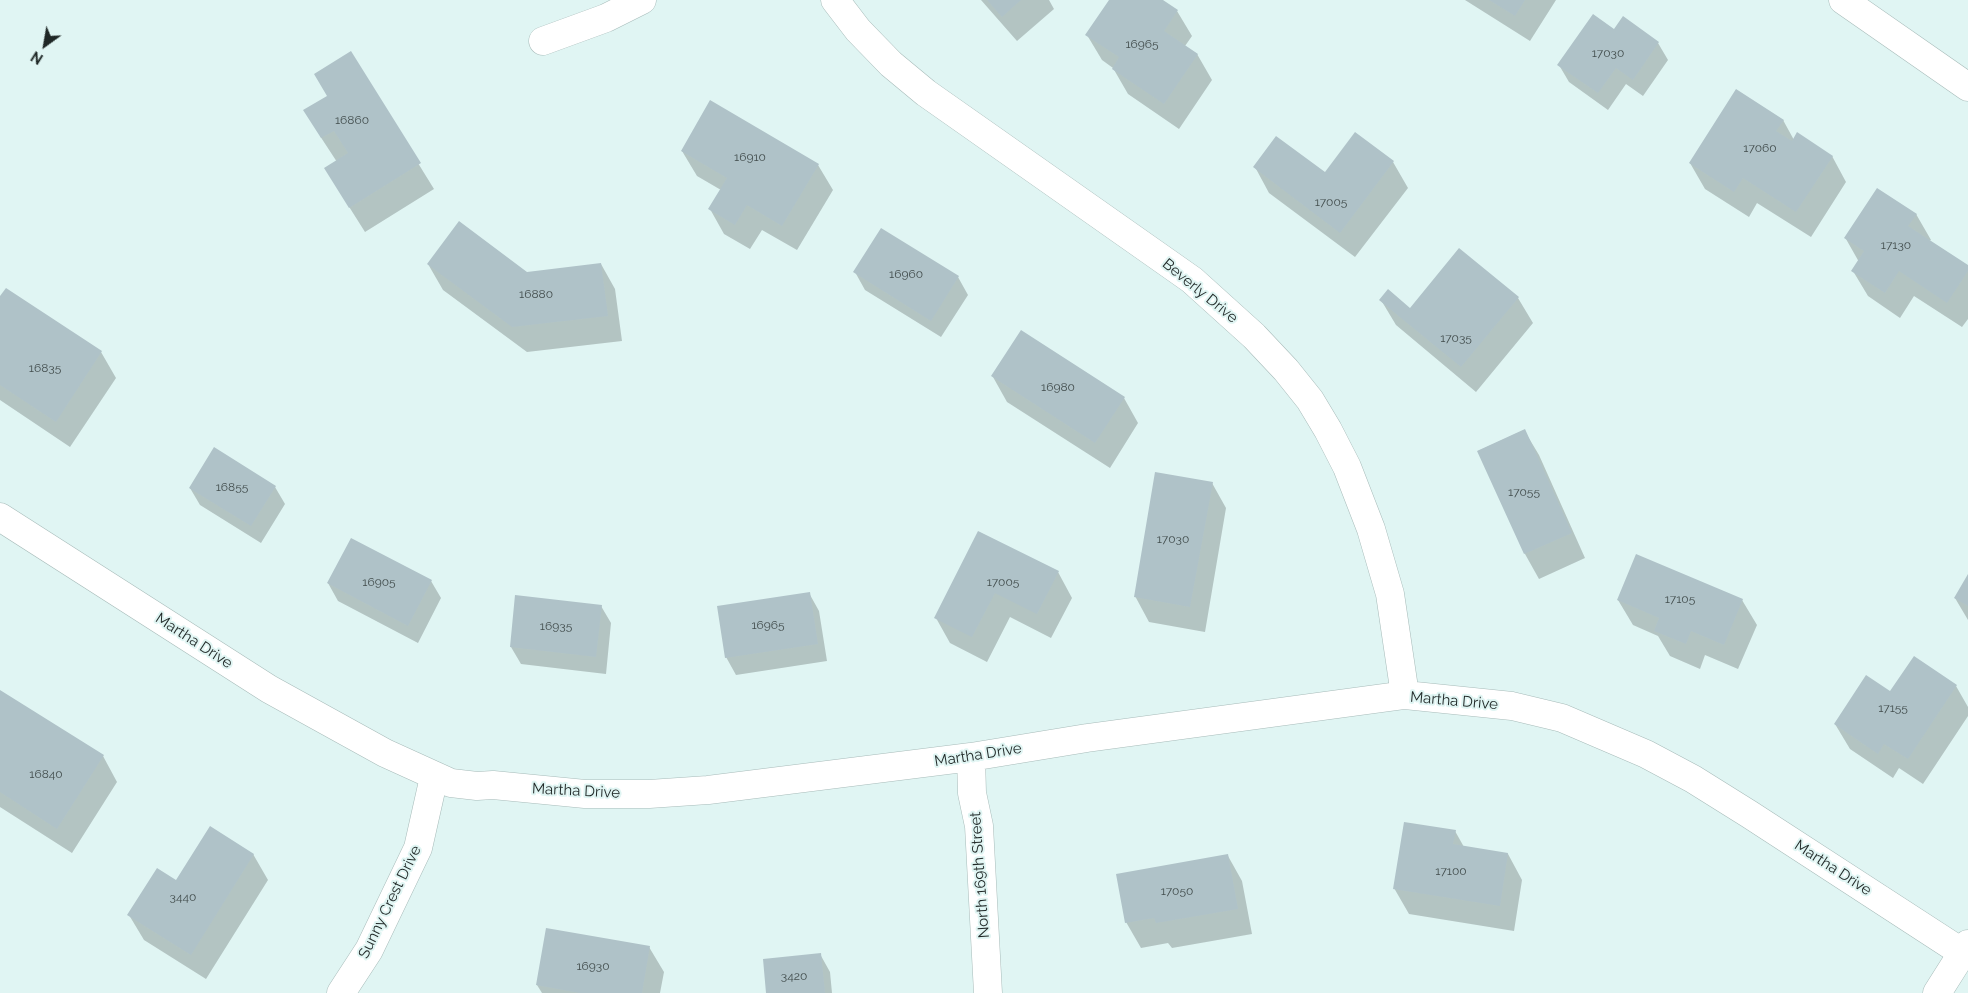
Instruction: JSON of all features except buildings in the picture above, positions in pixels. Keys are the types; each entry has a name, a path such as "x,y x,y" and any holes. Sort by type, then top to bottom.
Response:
{"street":[{"path":"544,41 606,18 642,0"},
{"name":"Beverly Drive","path":"835,0 858,30 891,64 926,93 1192,280 1254,336 1286,370 1310,400 1328,430 1347,467 1371,529 1390,594 1405,695"},
{"path":"1843,0 1968,86"},
{"name":"Martha Drive","path":"0,517 269,689 385,753 434,777 451,783 584,794 649,794 708,790 971,757 1087,738 1405,695 1512,706 1562,718 1646,754 1693,779 1965,948"},
{"name":"North 169th Street","path":"971,757 972,793 979,826 988,993"},
{"name":"Sunny Crest Drive","path":"341,993 370,950 418,848 434,777"},
{"path":"1937,993 1965,948"}]}
